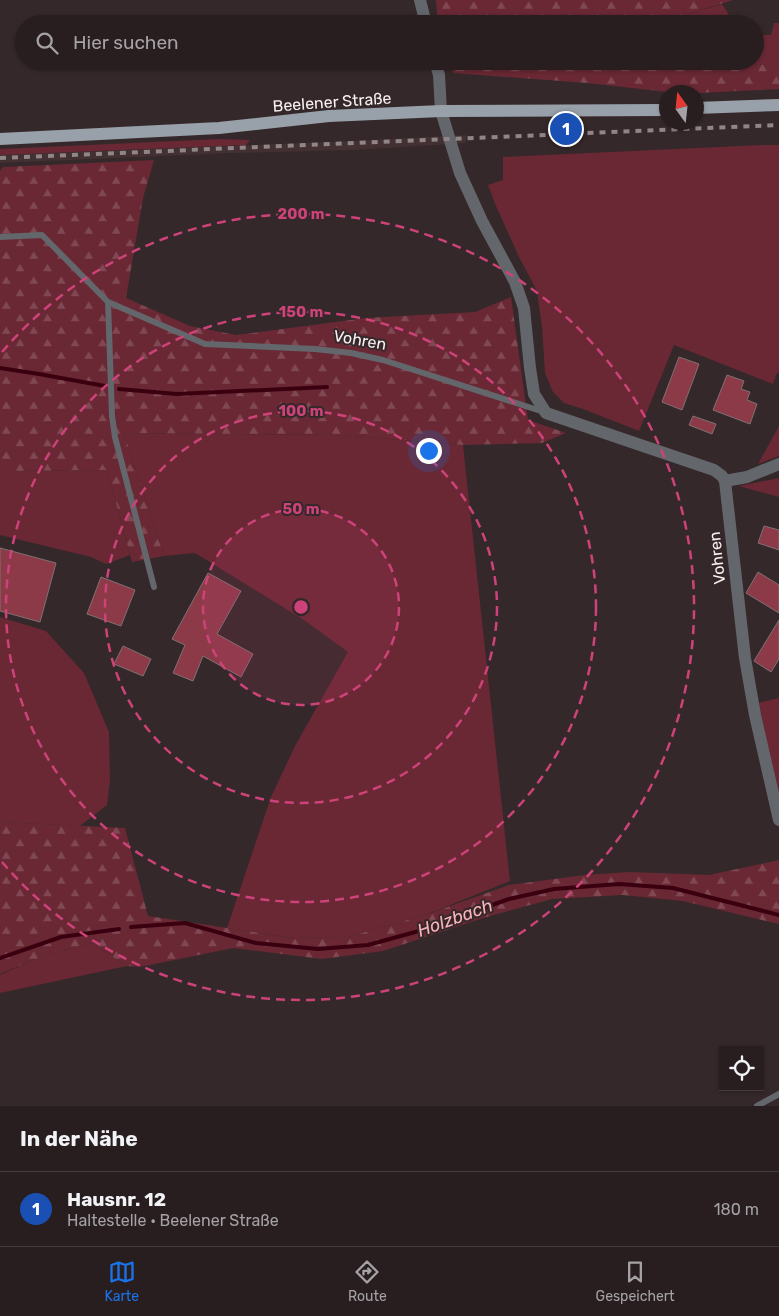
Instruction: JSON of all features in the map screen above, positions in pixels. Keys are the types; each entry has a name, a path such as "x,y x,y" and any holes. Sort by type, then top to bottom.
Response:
{"main road":[{"path":"704,108 779,105"},
{"name":"Beelener Straße","path":"0,139 219,128 329,116 441,111 659,110"}],"street":[{"path":"420,0 424,15"},
{"path":"437,70 441,111 460,173 482,221 515,282 524,308 534,394 546,413"},
{"name":"Vohren","path":"546,413 714,470 725,481 745,658 755,715 779,820"},
{"path":"725,481 747,478 779,464"}],"lane":[{"path":"0,237 42,235 108,302 112,416 115,437 154,588"},
{"name":"Vohren","path":"108,302 206,344 315,349 351,353 383,360 546,413"},
{"path":"518,404 528,401 534,394"},
{"path":"757,1106 779,1094"}],"shaded area":[{"path":"466,135 466,143 355,150 231,153 0,163 0,155"}],"green space":[{"path":"436,0 733,0 688,15 437,15"},
{"path":"722,4 729,15 688,15"},
{"path":"774,23 779,23 779,64 764,64 764,35 771,35"},
{"path":"764,64 779,64 779,89 704,93 704,85 659,85 659,91 587,83 453,73 452,70 764,70"},
{"path":"220,139 250,140 246,145 0,155 0,149"},
{"path":"779,145 779,373 777,373 773,384 674,345 639,431 564,403 553,392 545,373 537,291 519,257 488,185 503,180 503,157"},
{"path":"154,160 143,198 126,298 190,326 236,335 366,318 475,312 511,297 528,420 566,433 542,443 463,445 342,435 124,433 164,556 132,562 107,470 0,471 0,171 3,167"},
{"path":"779,426 779,456 758,464"},
{"path":"124,433 342,435 463,445 510,881 428,914 348,937 295,938 227,928 271,797 295,746 348,652 304,620 195,553 164,556"},
{"path":"107,470 130,555 106,564 91,557 0,535 0,471"},
{"path":"779,478 779,497 739,486"},
{"path":"0,617 46,631 84,673 109,732 110,781 107,805 80,826 0,822"},
{"path":"779,698 779,797 758,703"},
{"path":"0,822 125,828 148,916 294,938 348,937 428,914 509,885 585,875 630,872 709,875 779,860 779,924 683,901 623,895 552,899 483,918 383,951 322,959 233,948 140,967 127,966 91,943 33,960 0,974"},
{"path":"91,943 127,966 0,993 0,975 33,960"}],"building":[{"path":"679,357 699,364 682,410 662,402"},
{"path":"727,375 744,381 741,389 750,392 747,400 757,404 750,424 713,410"},
{"path":"693,416 716,424 712,434 689,425"},
{"path":"764,526 779,530 779,550 758,543"},
{"path":"0,548 56,563 40,622 0,611"},
{"path":"758,572 779,585 779,613 746,593"},
{"path":"208,573 241,591 217,634 253,654 241,677 203,656 193,681 173,673 185,645 172,639"},
{"path":"101,577 135,590 121,626 87,614"},
{"path":"779,620 779,659 771,672 754,661"},
{"path":"123,646 151,659 143,676 114,664"}],"waterway":[{"path":"0,368 105,386"},
{"path":"119,389 177,394 327,387"},
{"name":"Holzbach","path":"131,927 185,923 256,943 318,949 368,945 419,931 509,899 554,889 619,884 673,888 779,915"},
{"name":"Holzbach","path":"0,958 61,937 119,929"}],"railway":[{"path":"0,158 779,125"}],"place":[{"name":"Hausnr. 12","path":"566,129"}]}
